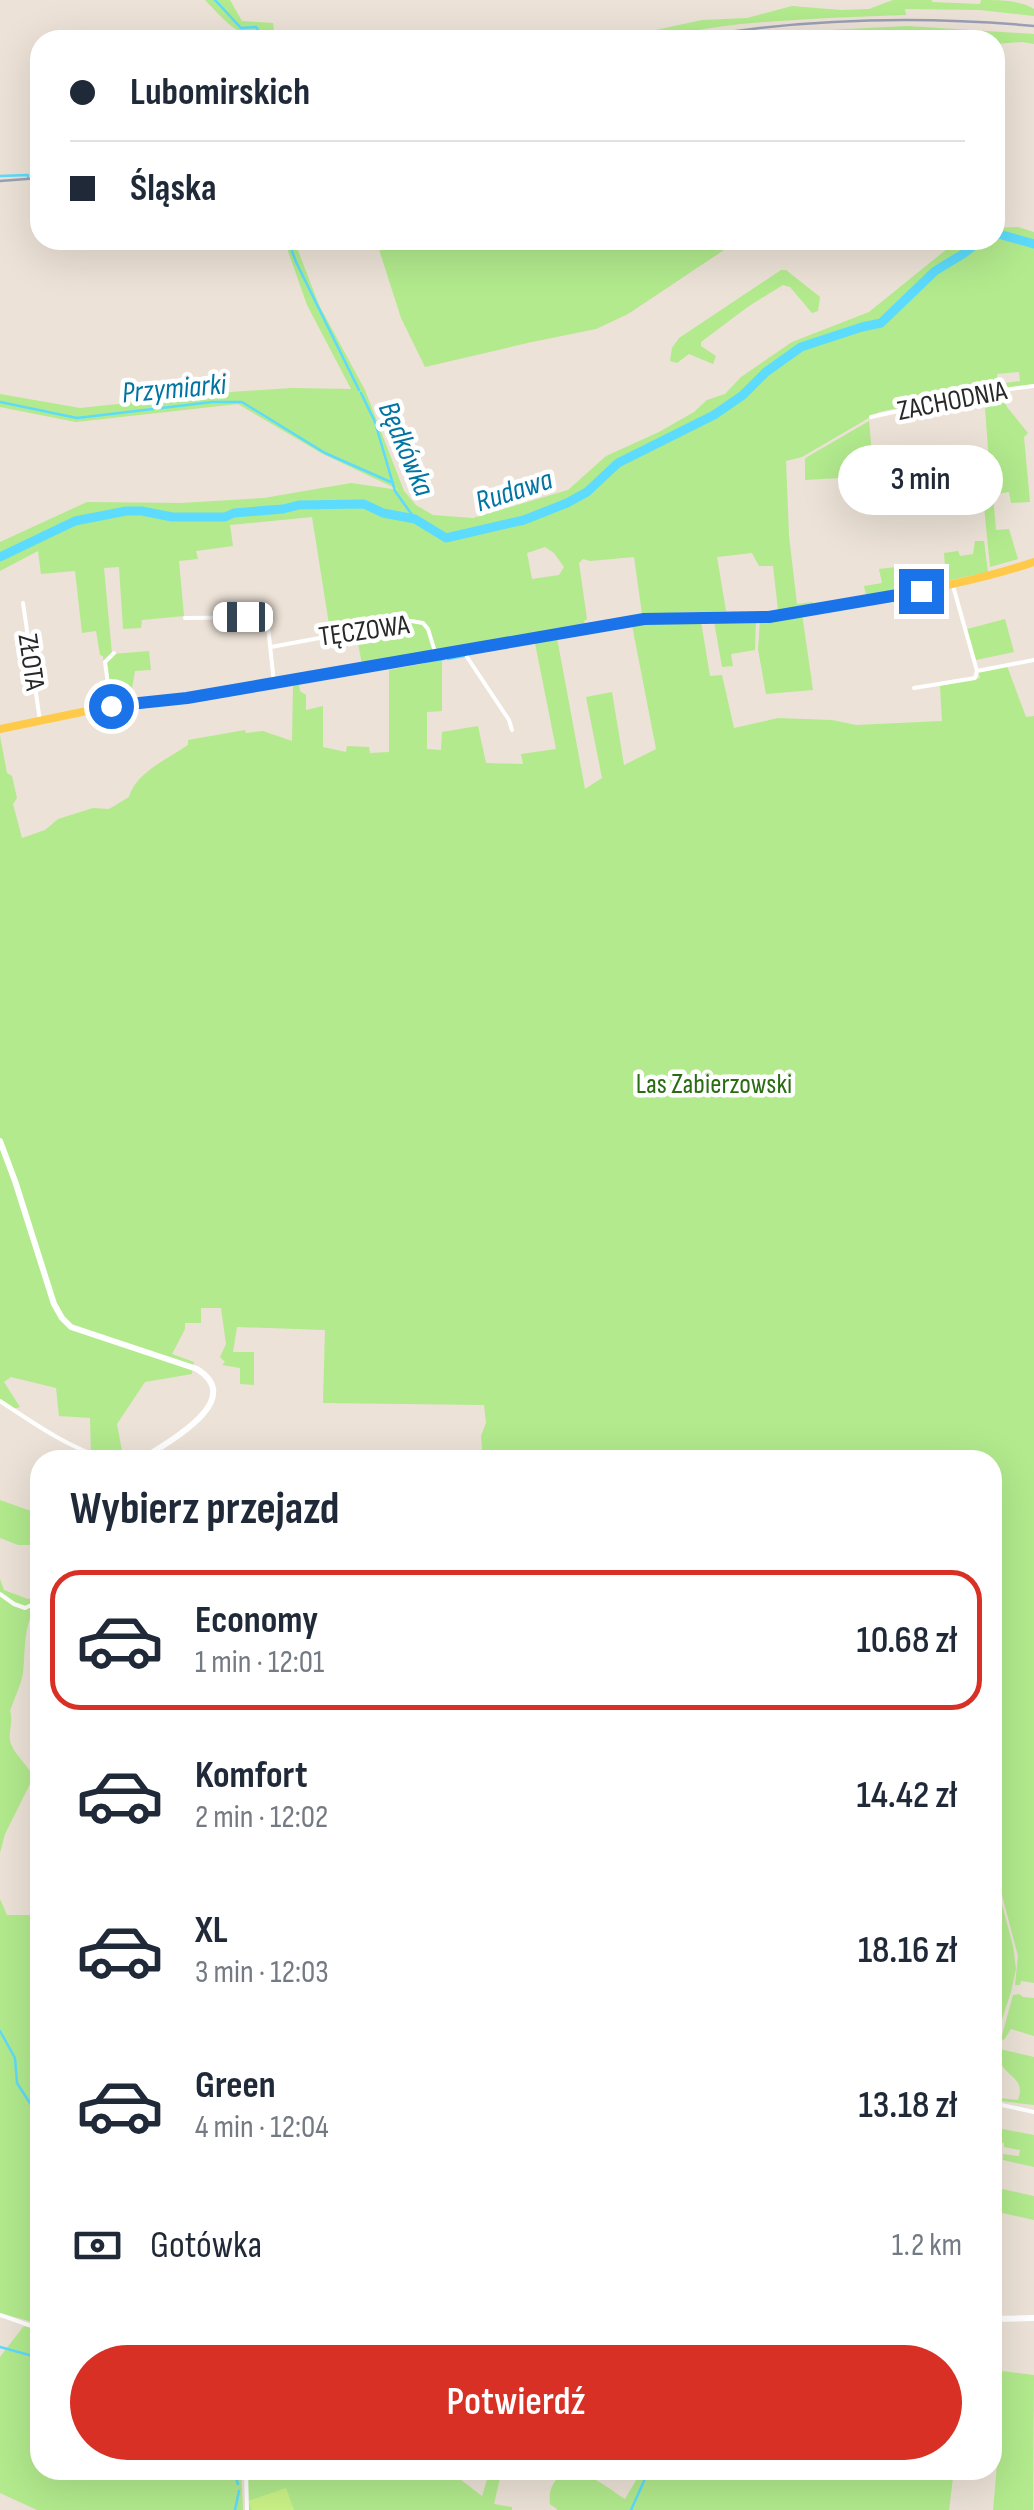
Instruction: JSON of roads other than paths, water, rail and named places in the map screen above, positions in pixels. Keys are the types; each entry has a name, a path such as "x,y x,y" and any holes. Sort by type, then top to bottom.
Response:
{"main road":[{"path":"0,729 111,706 274,684 630,621 769,617 953,586 1034,562"}],"street":[{"name":"ZACHODNIA","path":"871,417 980,393 1034,386"},
{"path":"914,688 975,678 977,671 953,586"},
{"name":"ZŁOTA","path":"23,603 40,721"},
{"path":"186,618 267,617 274,684"},
{"name":"TĘCZOWA","path":"270,646 418,622 428,629 436,656"},
{"path":"466,651 512,730"},
{"path":"111,706 105,662 114,653"},
{"path":"977,671 1034,660"},
{"path":"0,1142 62,1318 71,1327 207,1375 213,1389 206,1412 156,1450"},
{"path":"0,1401 50,1436 78,1450"},
{"path":"0,1594 14,1604 25,1608 30,1605"},
{"path":"1002,2105 1034,2112"},
{"path":"0,2315 30,2325"},
{"path":"1002,2318 1034,2318"},
{"path":"246,2480 247,2510"}],"waterway":[{"name":"Będkówka","path":"215,0 241,28 258,30"},
{"path":"0,176 28,177"},
{"name":"Rudawa","path":"1005,236 1034,244"},
{"name":"Będkówka","path":"292,250 359,390"},
{"name":"Rudawa","path":"0,557 75,521 126,511 172,517 225,517 299,505 364,504 383,513 415,519 446,538 524,520 587,492 618,463 714,415 801,347 881,323 935,271 968,250"},
{"name":"Będkówka","path":"361,393 375,422 395,491 415,519"},
{"name":"Przymiarki","path":"0,402 77,418 242,402 325,453 393,483"},
{"path":"448,659 464,656"},
{"path":"424,662 444,659"},
{"path":"0,2031 15,2058 17,2083 30,2103"},
{"path":"0,2347 30,2355"},
{"path":"237,2480 238,2484"},
{"path":"631,2510 644,2480"},
{"path":"235,2510 239,2491"}],"railway":[{"path":"742,30 855,21 1034,26"},
{"path":"0,181 30,179"}],"park label":[{"name":"Las Zabierzowski","path":"714,1084"}]}
